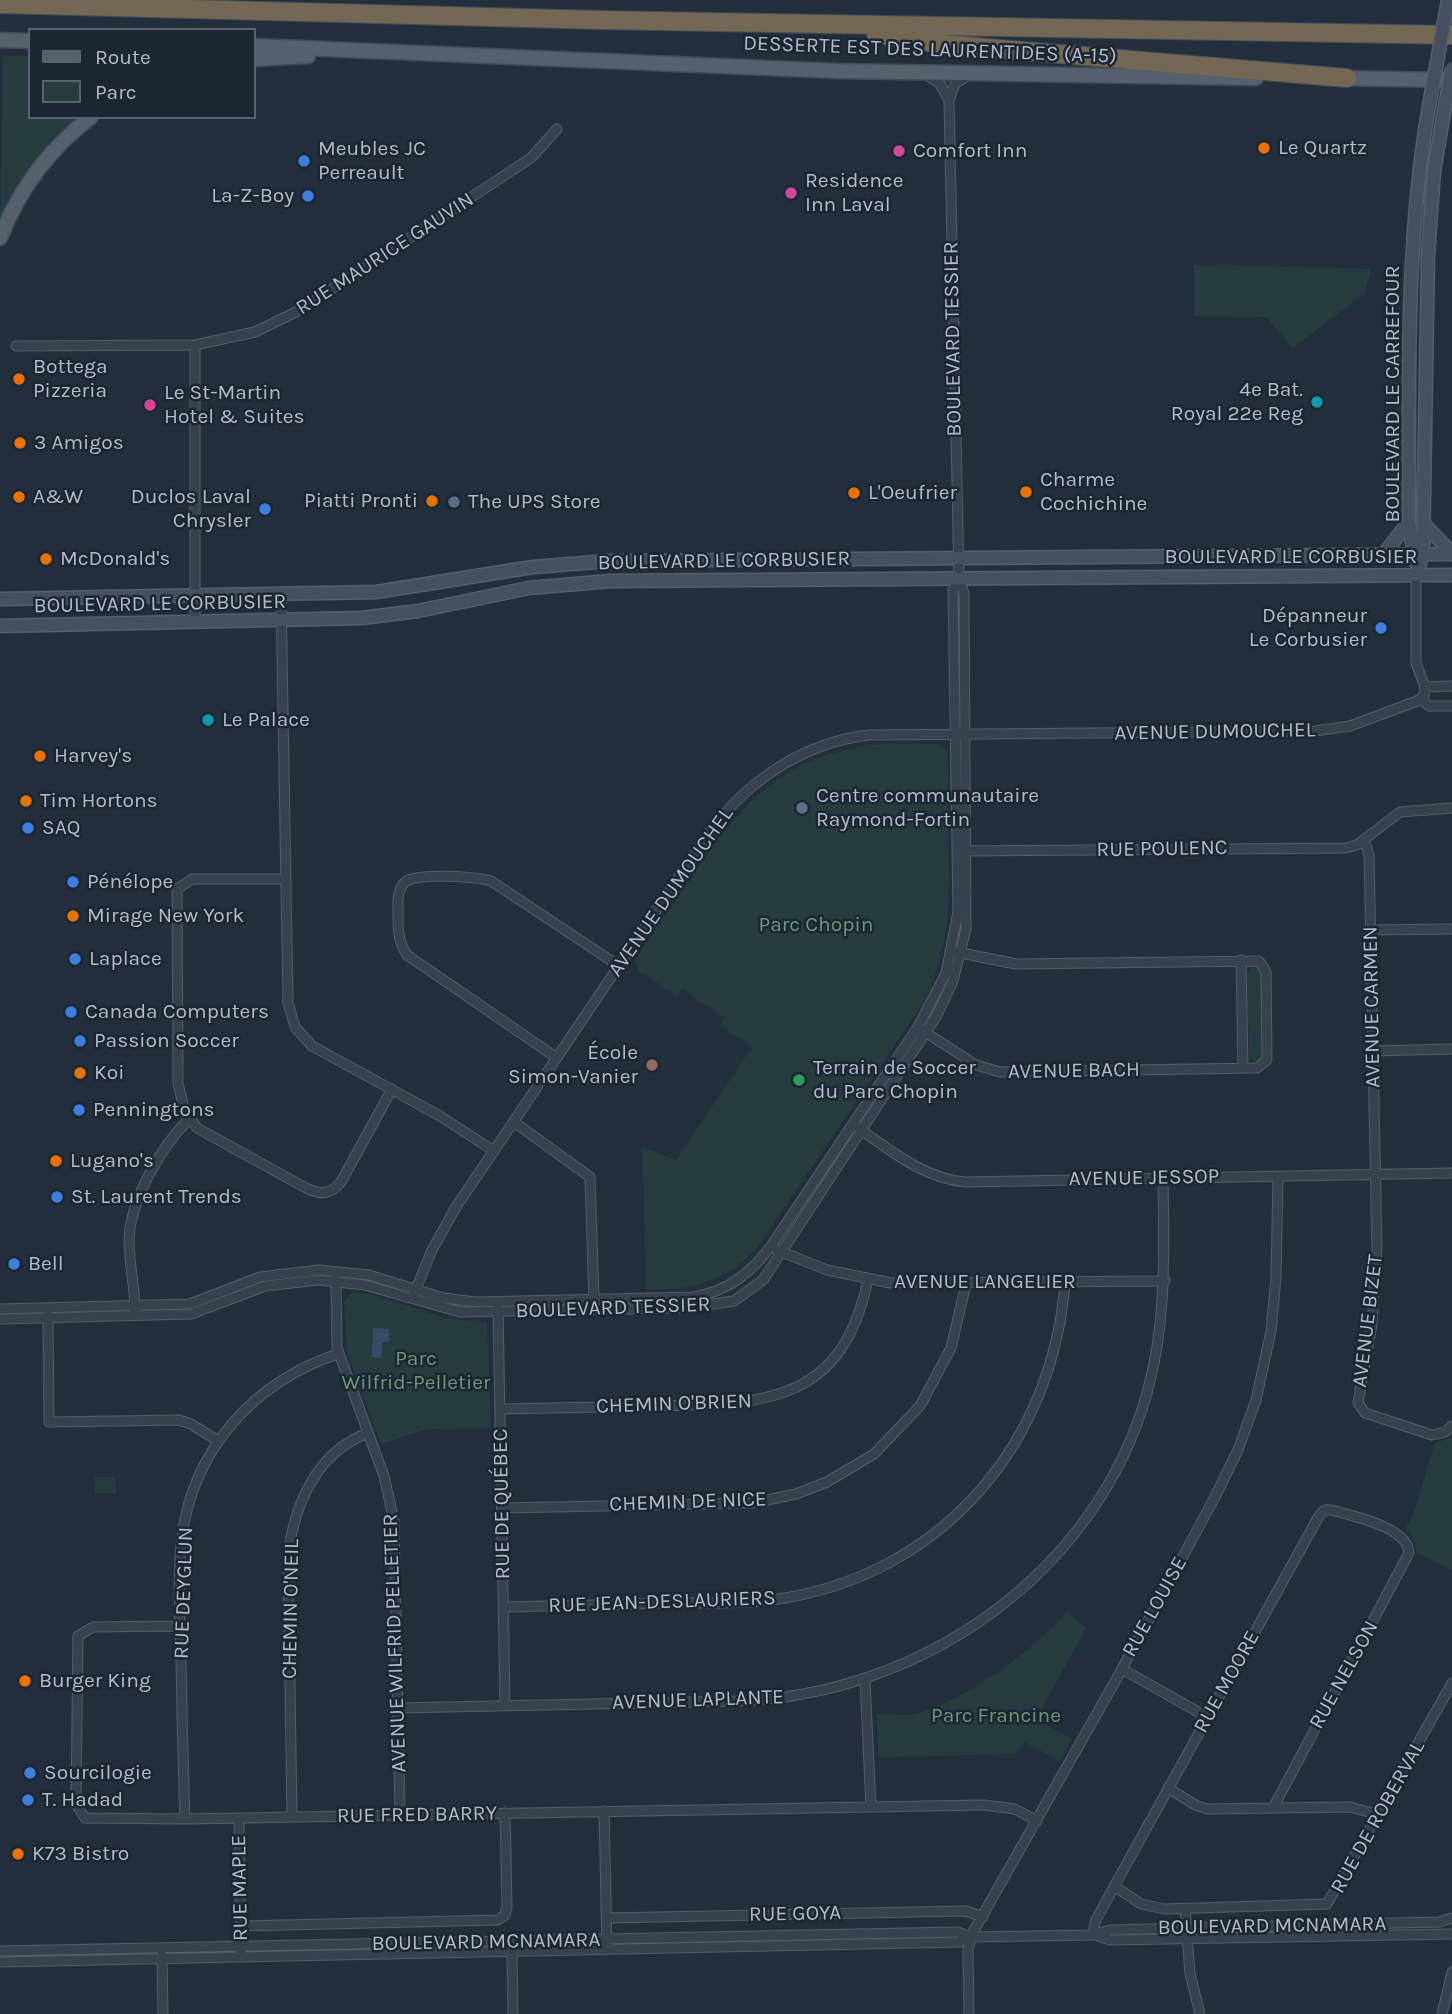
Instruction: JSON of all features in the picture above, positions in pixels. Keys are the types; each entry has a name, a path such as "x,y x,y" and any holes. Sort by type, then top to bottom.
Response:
{"highway":[{"path":"1,4 814,24 1452,35"},
{"path":"814,24 940,44 1347,78"},
{"path":"1415,34 1452,41"}],"main road":[{"path":"1,40 28,41"},
{"path":"256,46 408,51"},
{"name":"DESSERTE EST DES LAURENTIDES (A-15)","path":"408,51 920,72 1452,80"},
{"path":"256,59 408,51"},
{"path":"0,238 35,174 60,144 88,119"}],"street":[{"name":"BOULEVARD LE CARREFOUR","path":"1418,554 1409,522 1413,232 1429,106 1448,0"},
{"name":"BOULEVARD LE CARREFOUR","path":"1416,575 1424,524 1428,254 1434,171 1452,68"},
{"path":"920,72 939,82 949,100"},
{"path":"949,100 955,84 971,73"},
{"name":"BOULEVARD TESSIER","path":"498,1307 704,1295 743,1276 771,1245 946,998 957,952 967,734 964,594 959,578 949,100"},
{"name":"RUE MAURICE GAUVIN","path":"16,346 195,345 256,332 300,310 531,158 557,129"},
{"path":"195,345 195,623"},
{"path":"1383,555 1409,522"},
{"path":"1424,524 1452,553"},
{"name":"BOULEVARD LE CORBUSIER","path":"0,599 281,595 391,590 533,567 585,562 1452,553"},
{"path":"1416,575 1416,663 1425,687 1421,699 1429,706 1452,706"},
{"name":"BOULEVARD LE CORBUSIER","path":"0,626 377,617 529,588 611,581 1452,575"},
{"name":"BOULEVARD TESSIER","path":"959,578 953,590 956,734 963,851"},
{"path":"281,595 288,1002 295,1027 312,1046 392,1089 495,1151"},
{"path":"1425,687 1452,686"},
{"name":"AVENUE DUMOUCHEL","path":"414,1294 446,1225 713,827 740,796 770,772 800,755 843,739 869,735 1326,730 1350,726 1421,699"},
{"path":"1364,840 1400,812 1452,808"},
{"name":"RUE POULENC","path":"963,851 1346,848 1364,840"},
{"name":"AVENUE CARMEN","path":"1364,840 1369,855 1376,1175"},
{"path":"556,1058 407,955 399,938 399,897 402,885 411,879 423,877 491,881 619,965"},
{"path":"286,879 189,880 176,891 178,1083 182,1105 189,1119 204,1132 306,1188 327,1193 341,1182 392,1089"},
{"path":"1371,930 1452,929"},
{"path":"957,952 1001,963 1023,965 1241,960 1259,961 1266,972 1267,1059 1259,1068 1244,1068 1241,960"},
{"name":"AVENUE BACH","path":"922,1030 976,1065 995,1072 1244,1068"},
{"path":"1373,1051 1452,1049"},
{"path":"135,1311 129,1244 135,1206 148,1179 189,1119"},
{"path":"514,1122 590,1177 594,1300"},
{"name":"BOULEVARD TESSIER","path":"0,1308 48,1312 135,1311 195,1303 242,1283 278,1273 336,1276 376,1287 498,1307 685,1308 723,1304 755,1289 856,1126"},
{"name":"AVENUE JESSOP","path":"856,1126 922,1170 951,1180 1452,1173"},
{"name":"AVENUE BIZET","path":"1376,1175 1375,1291 1359,1406 1365,1413 1432,1435 1445,1432 1452,1426"},
{"name":"RUE LOUISE","path":"970,1937 1122,1669 1222,1485 1250,1419 1265,1364 1274,1310 1278,1176"},
{"name":"AVENUE LAPLANTE","path":"398,1708 761,1700 812,1693 865,1680 934,1651 980,1623 1031,1580 1079,1527 1112,1475 1142,1408 1160,1331 1165,1281 1163,1177"},
{"name":"AVENUE LANGELIER","path":"771,1245 780,1252 818,1267 868,1279 915,1284 1165,1281"},
{"name":"AVENUE WILFRID PELLETIER","path":"336,1276 335,1333 338,1354 387,1485 394,1521 400,1815"},
{"name":"CHEMIN O'BRIEN","path":"500,1409 732,1405 774,1397 805,1382 836,1354 858,1317 868,1279"},
{"name":"RUE JEAN-DESLAURIERS","path":"503,1607 771,1600 836,1585 896,1558 933,1534 967,1505 1015,1444 1048,1374 1059,1331 1065,1282"},
{"name":"CHEMIN DE NICE","path":"502,1508 753,1503 796,1494 827,1482 874,1454 920,1406 951,1348 966,1283"},
{"name":"RUE DE QUÉBEC","path":"498,1307 505,1706"},
{"path":"48,1312 49,1422 179,1420 191,1424 218,1441"},
{"name":"BOULEVARD TESSIER","path":"0,1319 48,1312"},
{"name":"RUE DEYGLUN","path":"185,1819 180,1562 184,1524 198,1480 218,1441 241,1413 264,1392 305,1368 338,1354"},
{"name":"CHEMIN O'NEIL","path":"292,1817 288,1556 292,1530 304,1496 323,1466 344,1445 368,1433"},
{"name":"RUE MOORE","path":"1093,1935 1095,1922 1114,1886 1322,1513 1334,1511 1393,1531 1406,1542"},
{"name":"RUE NELSON","path":"1273,1808 1405,1562 1409,1550 1406,1542"},
{"name":"RUE FRED BARRY","path":"180,1626 93,1627 84,1629 78,1636 76,1804 80,1814 90,1820 992,1805 1014,1809 1037,1821"},
{"path":"1122,1669 1207,1717"},
{"path":"865,1680 871,1807"},
{"name":"RUE DE ROBERVAL","path":"1114,1886 1146,1906 1185,1909 1327,1904 1380,1815 1452,1683"},
{"path":"1168,1788 1204,1809 1355,1807 1380,1815"},
{"path":"604,1811 607,1950"},
{"path":"241,1926 488,1922 503,1917 507,1906 505,1813"},
{"name":"RUE MAPLE","path":"239,1818 242,1957"},
{"path":"1185,1909 1191,1984 1199,2014"},
{"name":"RUE GOYA","path":"606,1918 966,1911 983,1917"},
{"name":"BOULEVARD MCNAMARA","path":"0,1962 955,1942 970,1937 1093,1935 1110,1930 1439,1922 1452,1918"},
{"name":"BOULEVARD MCNAMARA","path":"0,1951 958,1932 970,1937"},
{"name":"BOULEVARD MCNAMARA","path":"1093,1935 1110,1940 1452,1934"},
{"path":"969,2014 970,1937"},
{"path":"161,1948 163,2014"},
{"path":"512,1952 513,2014"},
{"path":"1442,2014 1452,1972"}],"green space":[{"path":"3,56 28,56 28,119 81,119 0,223"},
{"path":"1194,265 1371,269 1365,293 1293,348 1266,317 1194,316"},
{"name":"Parc Chopin","path":"887,744 939,744 947,751 949,898 938,967 929,989 918,1011 756,1249 731,1270 706,1282 678,1288 646,1290 642,1147 676,1160 752,1047 720,1025 725,1018 682,989 677,996 639,971 635,961 706,856 746,807 768,787 792,770 819,758 851,749"},
{"path":"1256,967 1261,975 1262,1055 1260,1060 1254,1061 1249,1057 1247,974 1250,968"},
{"name":"Parc Wilfrid-Pelletier","path":"352,1292 369,1294 446,1318 487,1323 491,1428 427,1429 381,1444 347,1353 344,1302"},
{"path":"1452,1437 1452,1570 1417,1553 1413,1537 1406,1528 1413,1515 1435,1443"},
{"path":"95,1477 115,1477 116,1493 95,1493"},
{"name":"Parc Francine","path":"1067,1613 1086,1628 1036,1719 1072,1739 1060,1761 1024,1742 1016,1754 878,1757 877,1714 915,1714 960,1696 1018,1657"}],"water":[{"path":"373,1328 389,1329 389,1341 382,1343 382,1358 372,1357"}],"place":[{"name":"Le Quartz","path":"1264,148"},
{"name":"Comfort Inn","path":"899,151"},
{"name":"Meubles JC Perreault","path":"304,161"},
{"name":"Residence Inn Laval","path":"791,193"},
{"name":"La-Z-Boy","path":"308,196"},
{"name":"Bottega Pizzeria","path":"19,379"},
{"name":"4e Bat. Royal 22e Reg","path":"1317,402"},
{"name":"Le St-Martin Hotel & Suites","path":"150,405"},
{"name":"3 Amigos","path":"20,443"},
{"name":"Charme Cochichine","path":"1026,492"},
{"name":"L'Oeufrier","path":"854,493"},
{"name":"A&W","path":"19,497"},
{"name":"Piatti Pronti","path":"432,501"},
{"name":"The UPS Store","path":"454,502"},
{"name":"Duclos Laval Chrysler","path":"265,509"},
{"name":"McDonald's","path":"46,559"},
{"name":"Dépanneur Le Corbusier","path":"1381,628"},
{"name":"Le Palace","path":"208,720"},
{"name":"Harvey's","path":"40,756"},
{"name":"Tim Hortons","path":"26,801"},
{"name":"Centre communautaire Raymond-Fortin","path":"802,808"},
{"name":"SAQ","path":"28,828"},
{"name":"Pénélope","path":"73,882"},
{"name":"Mirage New York","path":"73,916"},
{"name":"Laplace","path":"75,959"},
{"name":"Canada Computers","path":"71,1012"},
{"name":"Passion Soccer","path":"80,1041"},
{"name":"École Simon-Vanier","path":"652,1065"},
{"name":"Koi","path":"80,1073"},
{"name":"Terrain de Soccer du Parc Chopin","path":"799,1080"},
{"name":"Penningtons","path":"79,1110"},
{"name":"Lugano's","path":"56,1161"},
{"name":"St. Laurent Trends","path":"57,1197"},
{"name":"Bell","path":"14,1264"},
{"name":"Burger King","path":"25,1681"},
{"name":"Sourcilogie","path":"30,1773"},
{"name":"T. Hadad","path":"28,1800"},
{"name":"K73 Bistro","path":"18,1854"}]}
